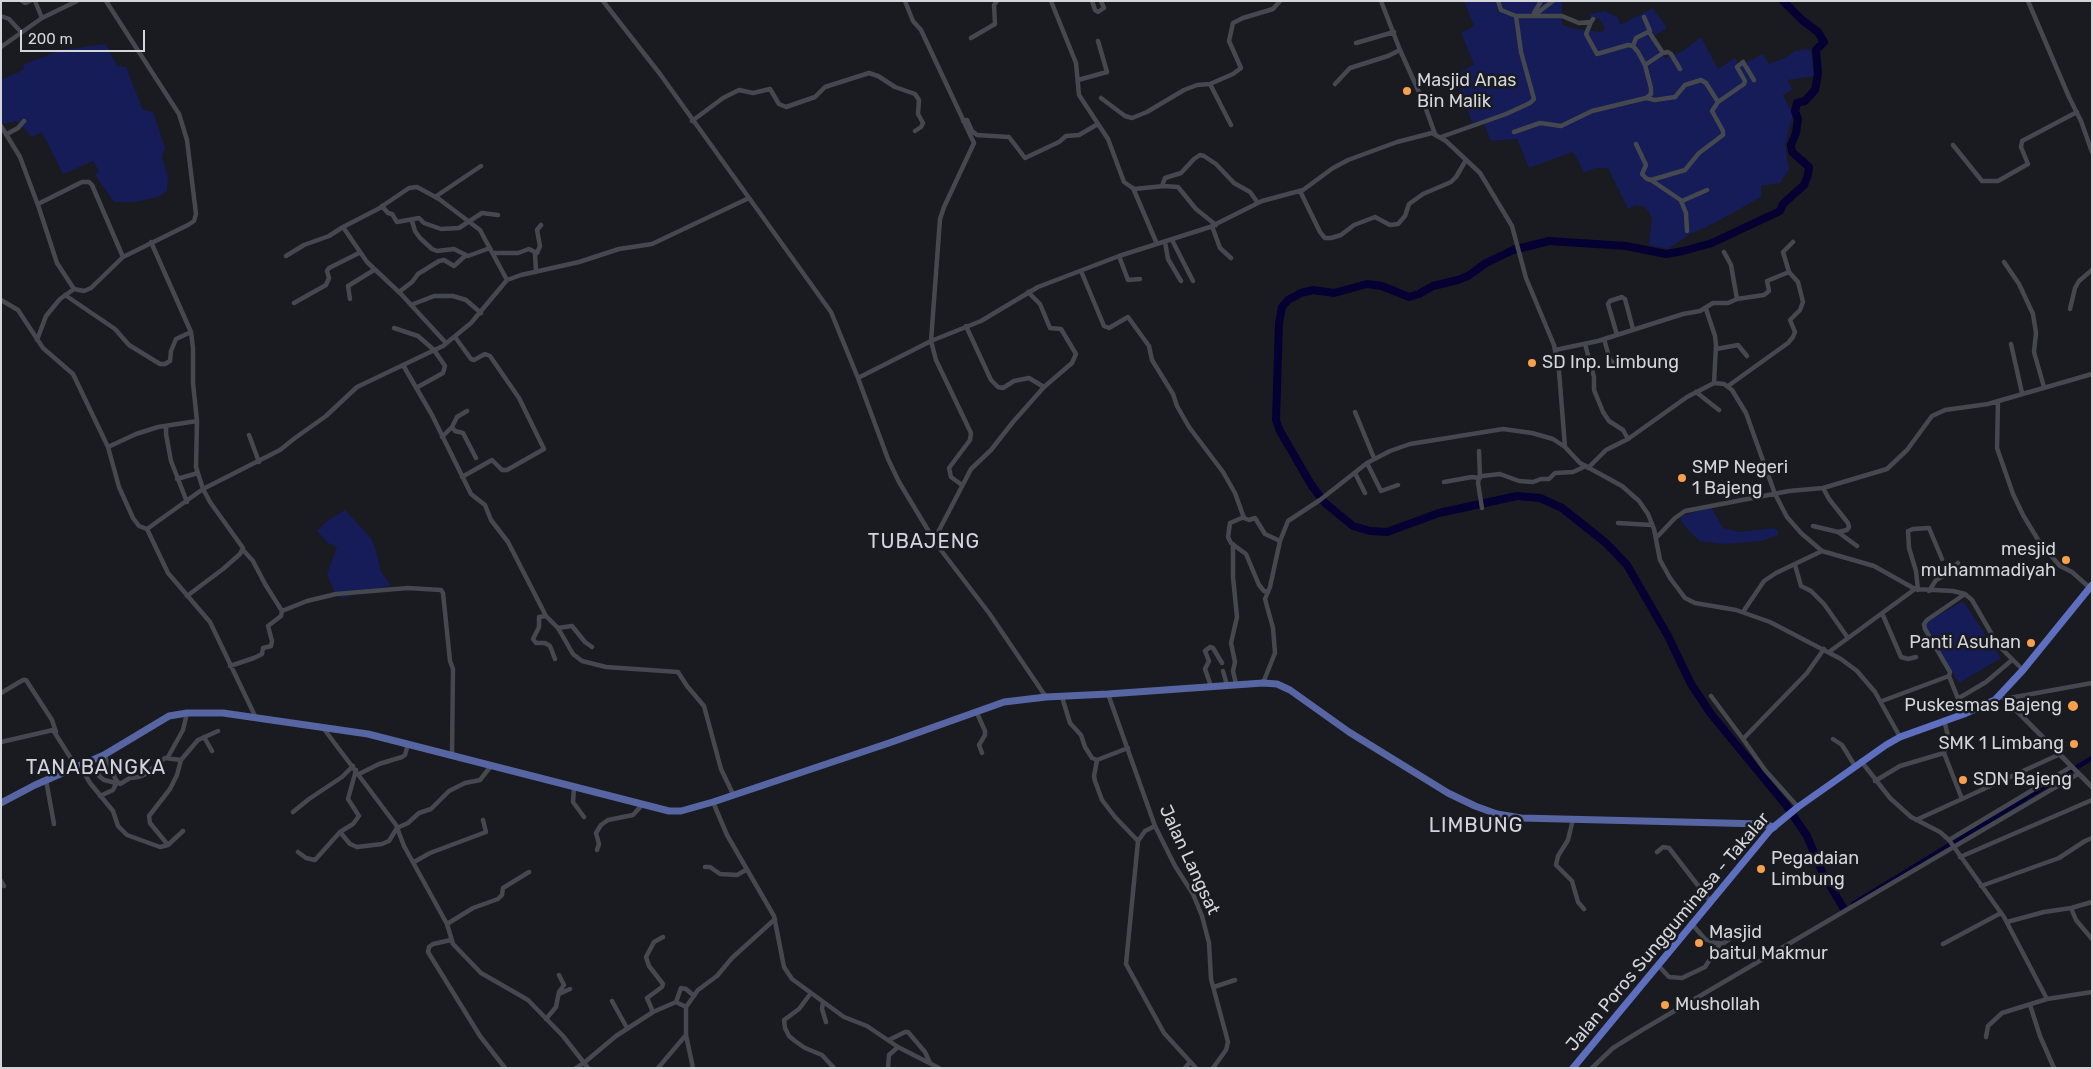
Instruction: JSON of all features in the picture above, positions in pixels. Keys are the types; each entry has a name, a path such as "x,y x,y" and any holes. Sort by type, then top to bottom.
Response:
{"highway":[{"name":"Jalan Poros Sungguminasa - Takalar","path":"1573,1068 1774,826 1858,763 1900,736 1964,714 2002,697 2091,586"}],"main road":[{"path":"1,803 46,780 79,767 169,716 187,713 223,714 368,734 666,811 678,811 713,802 1004,702 1046,697 1263,683 1277,684 1300,696 1354,735 1448,793 1497,814 1514,818 1763,824 1774,826"}],"street":[{"path":"22,1 25,3 30,1"},
{"path":"35,1 42,18"},
{"path":"1,47 42,18 77,1"},
{"path":"1,126 20,157 38,204 57,263 74,289 84,291 91,288 123,257 150,242 188,225 196,218 187,140 183,124 173,104 106,1"},
{"path":"603,1 660,74 831,312 893,470 934,540 989,613 1046,697"},
{"path":"905,1 913,21 921,30 974,143 940,219 931,341 936,360 971,433 970,440 949,468 951,477 962,486"},
{"path":"971,38 995,24 994,5 997,1"},
{"path":"1052,1 1076,62 1079,95 1112,147 1124,182 1133,188 1157,244"},
{"path":"1092,1 1095,10 1098,12 1104,8 1101,1"},
{"path":"1101,98 1121,114 1132,118 1147,112 1184,90 1197,85 1210,84 1233,74 1241,68 1229,41 1233,23 1273,9 1280,1"},
{"path":"1381,1 1435,134"},
{"path":"1498,1 1501,10 1516,16 1562,16 1577,23 1592,21 1586,31 1586,36 1597,54 1623,46 1632,46 1640,54 1645,65 1651,88 1650,94 1646,98"},
{"path":"1534,15 1541,1"},
{"path":"1534,15 1553,1"},
{"path":"2028,1 2091,148"},
{"path":"1,16 10,19 21,32"},
{"path":"1441,137 1506,114 1533,100 1534,93 1521,52 1516,16"},
{"path":"1644,17 1650,32 1663,53"},
{"path":"1356,43 1394,32"},
{"path":"1632,46 1636,38 1650,32"},
{"path":"1078,80 1107,72 1098,41"},
{"path":"1335,84 1350,68 1388,56 1400,50"},
{"path":"1645,65 1663,53 1668,52 1680,69"},
{"path":"1651,180 1688,168 1699,153 1721,137 1723,131 1712,111 1718,102 1744,83 1737,67 1738,64 1743,62 1754,80"},
{"path":"692,121 723,98 739,90 753,93 770,89 779,104 786,107 815,97 827,86 869,74 878,76 895,87 915,94 918,100 918,114 923,123 921,128 915,131"},
{"path":"1514,132 1540,123 1561,126 1598,109 1646,98 1655,100 1675,97 1685,85 1702,80 1706,82 1718,102"},
{"path":"1210,84 1231,124"},
{"path":"1953,145 1982,181 1998,181 2028,164 2021,147 2022,141 2077,112"},
{"path":"964,121 967,120 972,131 977,134 1009,138 1026,158 1059,142 1066,136 1079,135 1098,124"},
{"path":"7,134 20,127 24,122"},
{"path":"858,378 931,341 992,315 1028,292 1119,256 1214,226 1258,203 1300,191 1348,160 1397,142 1435,134 1441,137 1480,173 1509,220 1531,291 1550,331 1555,350 1559,371 1565,447"},
{"path":"1636,144 1646,165 1642,174 1681,201 1686,213 1687,231"},
{"path":"1162,186 1165,178 1181,173 1200,155 1216,164 1234,183 1250,192 1258,203"},
{"path":"1300,191 1320,232 1325,238 1331,238 1341,235 1354,225 1376,217 1390,225 1398,224 1405,216 1409,204 1423,194 1454,180 1466,160"},
{"path":"435,197 481,166"},
{"path":"38,204 82,182 89,182 123,257"},
{"path":"1133,188 1175,186 1181,189 1196,209 1214,226 1221,251 1231,258"},
{"path":"286,256 304,245 330,236 414,187 435,197 480,230 507,280"},
{"path":"1681,201 1686,201 1707,190"},
{"path":"147,529 203,490 280,450 312,427 357,387 446,344 481,313 507,280 579,262 618,249 652,244 749,198"},
{"path":"382,206 388,213 392,214 397,222 419,218 424,223 446,229 459,228 482,214 498,215"},
{"path":"412,220 415,231 425,244 437,250 454,249 465,256"},
{"path":"536,272 535,253 539,250 537,230 541,225"},
{"path":"343,227 359,253 411,305 446,344"},
{"path":"1172,240 1193,281"},
{"path":"150,242 191,332 197,421 195,462 203,490 215,510 243,546 243,550 253,561 264,584 282,611"},
{"path":"1165,242 1168,258 1181,281"},
{"path":"1728,386 1788,343 1793,337 1795,332 1790,320 1800,310 1803,302 1798,282 1789,272 1783,252 1793,242"},
{"path":"398,292 412,282 418,274 439,261 444,260 454,266 465,256 476,255 490,248"},
{"path":"493,253 518,253 529,249 535,253"},
{"path":"1724,252 1731,265 1737,299"},
{"path":"294,303 326,285 329,268 359,253"},
{"path":"1119,256 1128,280 1140,279"},
{"path":"2004,262 2019,284 2033,314 2036,333 2034,352 2044,387"},
{"path":"350,299 348,286 374,270"},
{"path":"2070,308 2075,288 2079,281 2092,270"},
{"path":"1081,271 1104,326 1109,328 1128,317 1149,346 1152,360 1173,394 1177,406 1189,427 1223,472 1235,494 1244,517 1247,520 1254,518 1265,534 1280,541"},
{"path":"1555,350 1604,339 1706,309 1713,303 1728,303 1737,299 1766,294 1769,291 1767,281 1789,272"},
{"path":"37,340 46,316 74,289"},
{"path":"934,540 972,470 990,452 1044,387 1068,367 1076,353 1061,328 1050,328 1040,304 1028,292"},
{"path":"66,295 115,329 129,345 160,364 170,361 176,339 191,332"},
{"path":"411,305 434,296 453,296 466,300 481,313"},
{"path":"1617,334 1608,304 1610,301 1625,299 1633,329"},
{"path":"1,300 18,310 37,340 49,354 64,364 73,374 108,447 119,487 133,518 139,526 147,529 164,568 210,622 256,718"},
{"path":"1706,309 1715,336 1714,383"},
{"path":"966,326 991,380 998,387 1003,388 1014,381 1029,378 1044,387"},
{"path":"394,328 413,334 434,350 445,366 444,372 416,388"},
{"path":"455,337 471,360 485,354 490,356 519,398 544,449 506,470 502,470 492,460 462,477"},
{"path":"1604,339 1610,360 1616,364 1626,365"},
{"path":"1585,344 1594,377 1594,390 1603,412 1609,421 1623,430 1628,439"},
{"path":"2011,344 2022,393"},
{"path":"1716,349 1738,345 1747,356"},
{"path":"404,365 432,415 473,497 485,505 491,520 508,542 546,616 558,628 573,654 582,661 606,667 676,671 680,674 687,686 704,706 719,762 733,794"},
{"path":"1656,538 1675,518 1685,511 1802,489 1823,488 1890,467 1938,413 1955,408 1998,401 2092,374"},
{"path":"1444,482 1500,474 1533,482 1549,479 1555,473 1573,472 1587,467 1606,450 1628,439 1696,392 1720,382 1728,386 1746,413 1775,494 1793,525 1822,551 1874,566 1916,589 1930,591 1953,590 1965,594 1975,605 1998,645 2023,670"},
{"path":"1696,392 1719,410"},
{"path":"1998,401 1997,448 2013,494 2023,515 2037,538 2060,566 2091,586"},
{"path":"442,437 452,427 457,417 467,411"},
{"path":"1355,412 1374,458"},
{"path":"108,447 136,434 166,426 197,421"},
{"path":"166,426 171,462 187,502"},
{"path":"452,427 455,431 463,433 476,458"},
{"path":"1263,683 1275,653 1273,628 1266,603 1280,541 1288,521 1320,500 1374,458 1410,444 1498,429 1539,434 1553,439 1587,467 1622,486 1636,497 1648,514 1656,538 1660,560 1670,578 1685,598 1695,603 1743,612 1784,628 1829,652 1857,671 1882,701 1900,736"},
{"path":"248,435 259,462"},
{"path":"1479,451 1480,498 1482,507"},
{"path":"1367,463 1381,491 1398,485"},
{"path":"178,479 198,473"},
{"path":"1355,473 1365,493"},
{"path":"1823,488 1829,499 1849,524 1847,530 1838,532"},
{"path":"1244,517 1233,520 1229,526 1228,537 1233,544 1246,554 1259,585 1264,591 1268,592"},
{"path":"1618,523 1652,525"},
{"path":"1813,526 1838,532 1857,546"},
{"path":"1916,589 1916,571 1909,548 1908,531 1929,528 1942,559"},
{"path":"1233,544 1233,577 1237,617 1231,643 1235,662 1233,670 1236,684"},
{"path":"187,596 218,573 243,550"},
{"path":"1743,612 1764,581 1776,573 1822,551"},
{"path":"1930,591 1936,580 1947,574 1958,564"},
{"path":"1795,565 1801,586 1811,590 1824,604 1848,638"},
{"path":"230,666 262,654 263,648 271,646 272,642 268,626 281,616 282,611 307,600 336,594 408,588 441,590 443,593 450,661 453,669 452,755"},
{"path":"1829,652 1916,589"},
{"path":"1964,714 1949,676 1950,672 1924,624 1965,594"},
{"path":"1882,613 1901,657 1908,659 1916,657"},
{"path":"546,616 539,617 539,627 533,639 536,643 545,643 550,646 555,659"},
{"path":"558,628 572,626 584,642 592,647"},
{"path":"1211,686 1205,669 1209,661 1205,651 1213,648 1222,663"},
{"path":"1743,739 1810,670 1824,649"},
{"path":"1959,698 1986,682 2012,660"},
{"path":"1222,671 1227,685"},
{"path":"1882,701 1949,676"},
{"path":"1,693 26,680 52,720 56,732 79,767 113,811 117,824 124,833 158,847 168,845 183,831"},
{"path":"2002,697 2092,683"},
{"name":"Jalan Langsat","path":"1108,694 1155,826 1200,908 1209,943 1210,968 1228,1042 1226,1050 1213,1068"},
{"path":"1711,696 1794,810"},
{"path":"1062,697 1070,723 1081,735 1091,757 1097,760 1128,748"},
{"path":"2002,697 2092,787"},
{"path":"976,712 985,731 985,735 979,745 982,753"},
{"path":"106,762 99,767 100,776 104,780 120,784 130,778 139,777 168,757 183,730 187,713"},
{"path":"1944,720 1949,740 1944,753 1962,799"},
{"path":"324,729 398,828 403,842 446,924 450,940 474,967 493,981 528,1000 585,1062 588,1068"},
{"path":"1,742 48,730 56,732"},
{"path":"168,845 150,823 148,816 170,789 177,775 181,760 204,737 218,731"},
{"path":"204,737 212,751"},
{"path":"1833,739 1842,745 1890,798 1916,820 1940,832 1951,844 2007,922 2047,999"},
{"path":"293,812 342,777 356,770 402,758 405,755 408,744"},
{"path":"1875,781 1900,766 1944,753"},
{"path":"100,796 113,790 116,783 104,754"},
{"path":"1916,820 2058,754"},
{"path":"168,757 181,760"},
{"path":"1097,760 1094,776 1102,800 1138,841"},
{"path":"340,832 350,844 357,847 382,844 390,840 398,828 408,823 419,813 431,809 442,796 452,789 480,780 491,766"},
{"path":"298,852 310,860 318,858 326,845 340,832 353,824 359,816 348,799 356,770"},
{"path":"1592,1068 1613,1048 1642,1030 2075,771"},
{"path":"1951,844 2075,771"},
{"path":"46,780 54,824"},
{"path":"574,788 573,802 584,818"},
{"path":"1960,857 2092,800"},
{"path":"713,802 727,835 775,919 785,970 792,979 844,1017 867,1026 898,1047 940,1068"},
{"path":"597,850 599,844 596,833 601,825 608,820 633,815 642,805"},
{"path":"1574,819 1568,840 1558,856 1556,865 1572,881 1578,902 1584,909"},
{"path":"414,862 430,853 483,834 486,831 483,820"},
{"path":"1155,826 1145,831 1138,841 1126,964 1164,1033 1196,1068"},
{"path":"1981,886 2059,858 2084,841 2092,838"},
{"path":"1657,852 1663,847 1669,848 1710,901"},
{"path":"705,867 709,866 720,874 737,875 746,870"},
{"path":"446,924 473,908 500,898 503,888 529,872"},
{"path":"2007,922 2092,902"},
{"path":"2071,908 2076,920 2092,939"},
{"path":"1943,944 2001,913"},
{"path":"693,1068 686,1035 686,1007 698,990 717,976 732,958 775,919"},
{"path":"1692,923 1706,938 1720,944"},
{"path":"1658,965 1669,977 1682,978 1705,966 1720,944 1730,940 1746,928 1758,935"},
{"path":"653,1012 647,998 662,987 663,984 649,966 646,957 654,942 663,937"},
{"path":"450,940 433,944 429,947 428,952 483,1041 505,1068"},
{"path":"546,1019 556,1007 559,994 564,985 558,975"},
{"path":"1214,987 1235,980"},
{"path":"576,1068 627,1028 653,1012 676,1002 681,988 686,989 694,996"},
{"path":"559,994 570,989"},
{"path":"1986,1037 1988,1026 1995,1018 2013,1009 2047,999 2092,992"},
{"path":"811,993 799,1009 784,1020 784,1024 789,1036 805,1048 822,1055 834,1068"},
{"path":"612,1001 627,1028"},
{"path":"676,1002 686,1007"},
{"path":"823,1002 822,1010 826,1022"},
{"path":"2030,1005 2040,1036 2054,1068"},
{"path":"815,1012 822,1010"},
{"path":"890,1040 904,1032 908,1032 925,1052 930,1063"},
{"path":"658,1068 686,1035"},
{"path":"888,1068 889,1055 898,1047"},
{"path":"1185,1068 1190,1062"}],"shaded area":[{"path":"1464,1 1562,1 1562,25 1575,29 1601,32 1605,29 1599,18 1591,20 1590,14 1605,11 1618,17 1620,25 1653,8 1667,28 1652,37 1665,58 1683,51 1701,37 1718,69 1735,58 1739,66 1763,54 1769,64 1785,58 1795,51 1811,49 1814,76 1788,80 1792,90 1783,95 1793,114 1785,146 1789,169 1780,183 1761,186 1761,197 1715,223 1690,234 1668,249 1649,245 1652,218 1645,207 1636,205 1628,209 1608,168 1596,168 1584,173 1572,152 1529,168 1517,139 1491,141 1483,121 1472,122 1455,76 1474,64 1461,33 1474,26"},
{"path":"106,44 117,66 126,67 143,110 153,112 165,148 162,157 168,177 167,191 158,197 135,202 114,202 95,175 99,171 93,161 63,174 42,132 32,137 17,121 1,124 1,80 23,70 24,64 61,50"},
{"path":"1711,507 1723,528 1739,532 1774,528 1778,531 1778,535 1761,541 1724,544 1700,541 1681,521 1682,516"},
{"path":"345,510 371,538 381,572 391,585 342,598 334,591 327,574 337,547 328,543 317,531 327,521"},
{"path":"1963,601 2001,658 1959,683 1923,624"}],"waterway":[{"path":"1783,1 1802,20 1818,32 1824,42 1816,50 1818,74 1815,90 1805,101 1797,103 1795,111 1798,119 1796,133 1791,145 1792,152 1809,167 1808,175 1804,185 1783,204 1780,211 1712,243 1666,254 1626,246 1549,241 1513,250 1486,263 1468,276 1433,286 1409,297 1382,286 1367,284 1334,293 1313,290 1301,293 1288,300 1282,307 1279,323 1276,420 1280,431 1312,486 1325,503 1353,526 1370,531 1387,532 1439,513 1517,496 1540,498 1562,508 1606,543 1627,565 1668,636 1691,684 1711,714 1786,805 1807,836 1823,874 1844,909"},
{"path":"1853,904 2092,758"}],"place":[{"name":"Masjid Anas Bin Malik","path":"1407,91"},
{"name":"SD Inp. Limbung","path":"1532,363"},
{"name":"SMP Negeri 1 Bajeng","path":"1682,478"},
{"name":"mesjid muhammadiyah","path":"2066,560"},
{"name":"Panti Asuhan","path":"2031,643"},
{"name":"Puskesmas Bajeng","path":"2073,706"},
{"name":"SMK 1 Limbang","path":"2074,744"},
{"name":"SDN Bajeng","path":"1963,780"},
{"name":"Pegadaian Limbung","path":"1761,869"},
{"name":"Masjid baitul Makmur","path":"1699,943"},
{"name":"Mushollah","path":"1665,1005"}],"district":[{"name":"TUBAJENG","path":"924,542"},
{"name":"TANABANGKA","path":"96,768"},
{"name":"LIMBUNG","path":"1476,826"}]}
